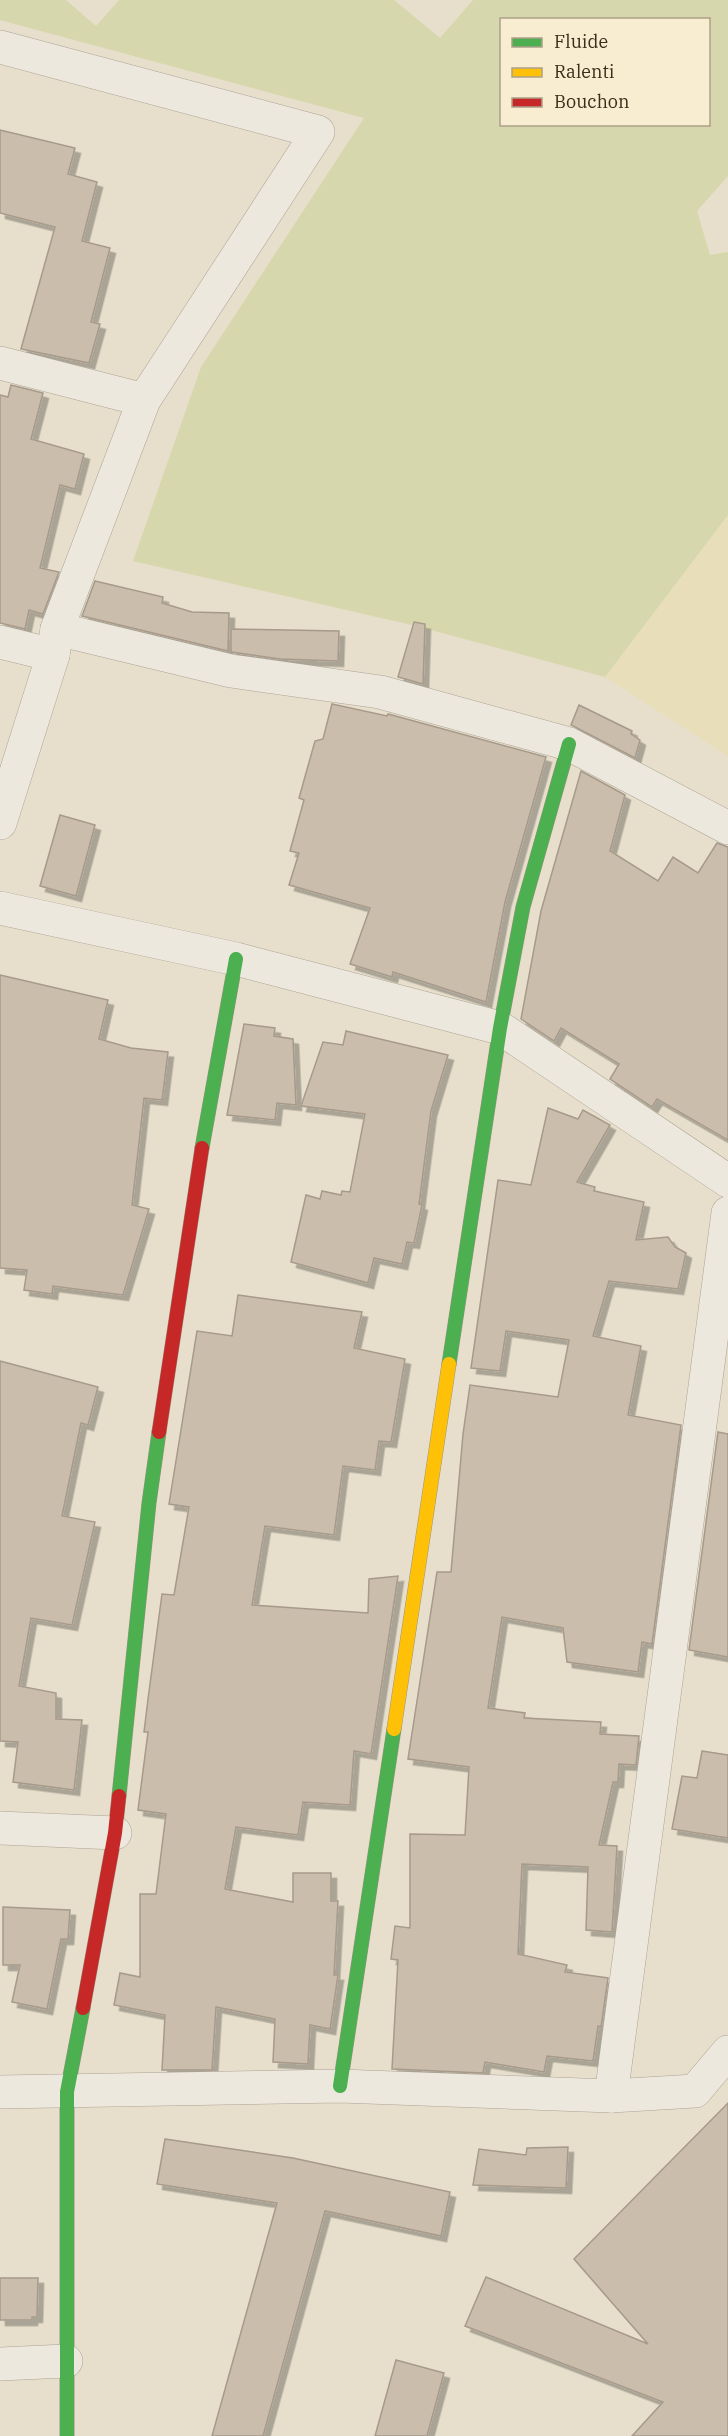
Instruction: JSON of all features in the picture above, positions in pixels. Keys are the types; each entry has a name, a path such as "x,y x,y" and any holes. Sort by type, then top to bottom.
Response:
{"street":[{"path":"0,47 318,132 144,400 55,642 0,824"},
{"path":"0,363 144,400"},
{"path":"0,642 55,642 231,671 380,692 569,744 728,828"},
{"path":"340,2086 500,1028 523,907 569,744"},
{"path":"0,908 236,959 500,1028 728,1181"},
{"path":"67,2436 67,2092 115,1833 149,1503 196,1184 236,959"},
{"path":"611,2096 728,1213"},
{"path":"0,1828 115,1833"},
{"path":"0,2092 340,2086 611,2096 695,2091 728,2052"},
{"path":"0,2364 66,2361"}],"shaded area":[{"path":"728,515 728,756 605,677"}],"green space":[{"path":"0,0 66,0 96,26 119,0 394,0 440,38 473,0 728,0 728,176 697,211 710,255 728,252 728,515 605,677 416,626 133,561 201,367 364,118 0,20"}],"building":[{"path":"0,130 75,148 68,174 97,182 82,241 110,248 91,322 100,324 89,363 21,349 55,227 0,213"},
{"path":"11,385 43,393 31,439 84,454 75,489 60,485 40,568 59,572 43,614 29,610 25,629 0,623 0,395 8,397"},
{"path":"95,581 163,597 162,603 192,612 229,613 228,651 82,616"},
{"path":"414,622 425,624 423,684 398,677"},
{"path":"231,629 339,631 338,661 280,659 231,652"},
{"path":"332,704 387,716 388,714 546,757 505,902 486,1002 393,972 392,977 350,964 370,908 289,885 299,853 290,851 304,800 299,798 315,741 323,739"},
{"path":"579,705 632,731 631,734 640,740 635,758 571,725"},
{"path":"581,771 625,795 610,851 658,881 673,857 698,873 717,843 728,847 728,1140 657,1099 652,1107 610,1079 619,1064 561,1028 554,1041 521,1019 541,911"},
{"path":"60,815 95,825 76,896 40,886"},
{"path":"0,975 108,1000 99,1039 131,1048 168,1052 162,1100 144,1098 132,1205 149,1209 123,1295 53,1286 52,1294 24,1290 27,1270 0,1268"},
{"path":"244,1024 275,1028 274,1036 293,1039 296,1105 277,1103 275,1120 227,1115"},
{"path":"346,1031 448,1055 431,1111 419,1204 422,1205 414,1243 407,1242 402,1264 374,1258 368,1283 291,1262 306,1195 320,1199 322,1191 341,1195 342,1191 350,1192 365,1114 301,1106 323,1042 343,1045"},
{"path":"548,1108 578,1119 583,1110 610,1125 577,1182 595,1187 594,1191 644,1202 636,1240 668,1237 675,1247 686,1253 678,1289 609,1281 593,1336 641,1346 628,1415 681,1425 652,1644 642,1642 638,1672 567,1662 563,1628 502,1617 488,1708 525,1713 524,1718 601,1722 600,1734 639,1736 636,1765 619,1764 618,1782 613,1782 599,1845 617,1846 612,1932 586,1930 588,1867 522,1864 518,1954 567,1965 565,1972 608,1978 601,2027 598,2026 593,2061 547,2056 544,2072 485,2062 483,2073 392,2069 398,1960 391,1959 395,1926 410,1928 410,1834 465,1835 469,1767 408,1759 437,1572 451,1572 463,1434 470,1385 558,1397 569,1340 506,1331 500,1371 471,1368 498,1180 531,1185"},
{"path":"238,1295 362,1312 354,1348 405,1359 391,1442 379,1441 375,1470 343,1466 334,1535 265,1526 252,1605 368,1613 369,1579 398,1576 371,1754 354,1751 350,1805 303,1802 298,1835 236,1827 225,1889 293,1902 293,1873 331,1873 331,1901 338,1901 334,1975 338,1975 330,2029 310,2025 308,2064 273,2062 275,2019 216,2007 212,2070 162,2070 165,2015 114,2005 120,1973 140,1977 140,1894 156,1894 166,1814 138,1810 148,1732 144,1732 162,1594 174,1595 189,1507 169,1504 197,1331 232,1336"},
{"path":"0,1361 98,1387 88,1425 81,1423 62,1516 95,1522 72,1625 31,1618 19,1686 56,1693 56,1719 82,1720 74,1790 13,1782 18,1742 0,1741"},
{"path":"718,1432 728,1434 728,1657 689,1650"},
{"path":"702,1751 728,1755 728,1838 672,1829 682,1776 697,1778"},
{"path":"3,1907 70,1910 68,1939 61,1939 47,2009 12,2002 20,1965 3,1965"},
{"path":"728,2103 728,2436 632,2436 663,2402 465,2326 486,2277 648,2344 574,2259"},
{"path":"165,2139 293,2158 450,2192 441,2236 325,2211 263,2436 212,2436 277,2203 157,2184"},
{"path":"568,2147 566,2188 473,2185 479,2149 526,2155 527,2148"},
{"path":"0,2278 38,2278 37,2317 32,2317 32,2320 0,2320"},
{"path":"396,2360 444,2373 427,2436 375,2436"}],"traffic: fast":[{"path":"449,1364 500,1028 523,907 569,744"},
{"path":"202,1148 236,959"},
{"path":"119,1796 149,1503 159,1432"},
{"path":"340,2086 394,1729"},
{"path":"67,2436 67,2092 83,2008"}],"traffic: slow":[{"path":"394,1729 449,1364"}],"traffic: jam":[{"path":"159,1432 202,1148"},
{"path":"83,2008 115,1833 119,1796"}]}
